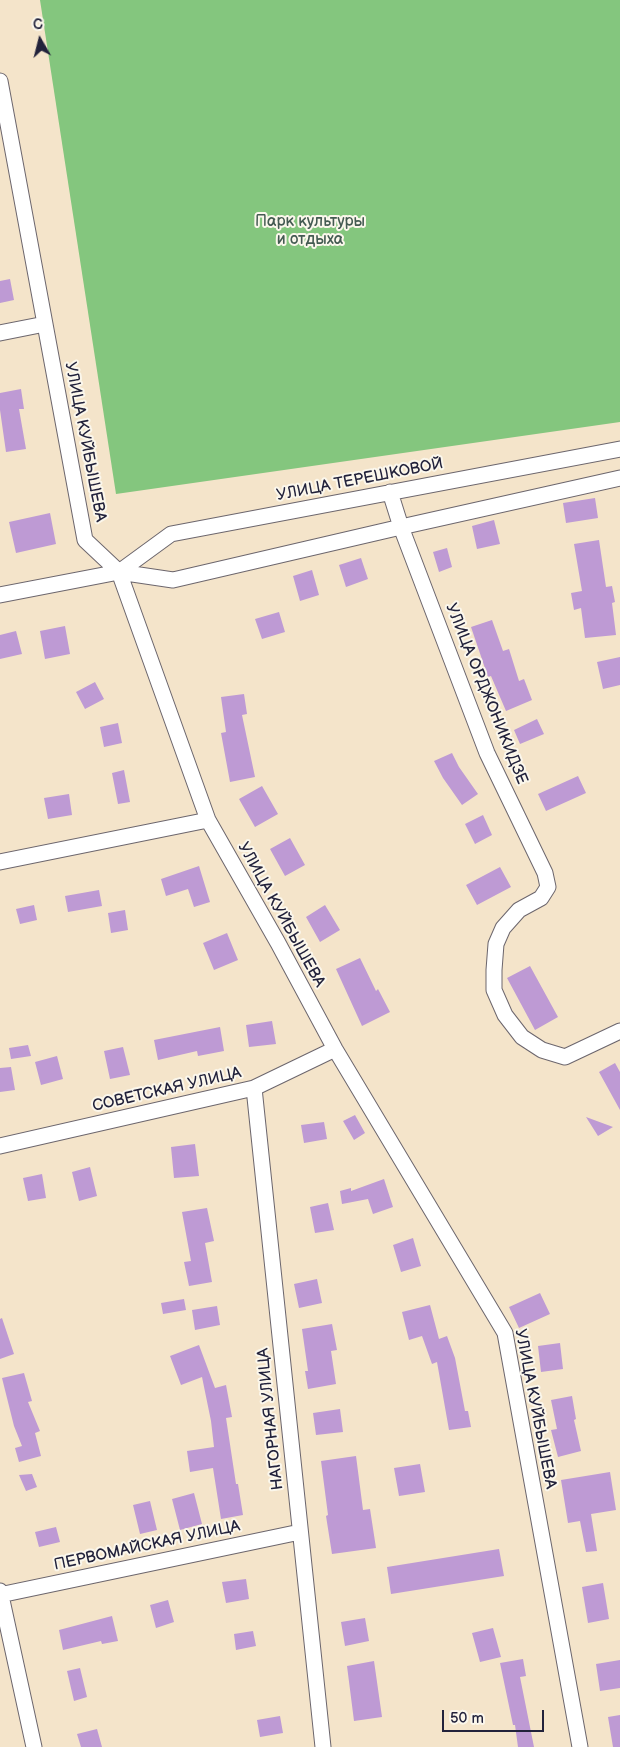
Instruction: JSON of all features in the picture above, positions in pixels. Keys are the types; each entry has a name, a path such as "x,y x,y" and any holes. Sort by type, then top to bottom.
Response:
{"street":[{"name":"УЛИЦА КУЙБЫШЕВА","path":"0,81 85,540 119,572 208,820 278,943 335,1049 506,1333 580,1747"},
{"path":"0,333 45,324"},
{"name":"УЛИЦА ТЕРЕШКОВОЙ","path":"119,572 171,534 620,449"},
{"name":"УЛИЦА ТЕРЕШКОВОЙ","path":"0,595 119,572 173,580 620,478"},
{"name":"УЛИЦА ОРДЖОНИКИДЗЕ","path":"390,492 487,753 545,873 548,887 541,898 519,910 503,928 496,944 494,990 505,1015 522,1037 542,1050 564,1057 620,1031"},
{"path":"0,862 208,820"},
{"name":"СОВЕТСКАЯ УЛИЦА","path":"0,1146 254,1088 335,1049"},
{"name":"НАГОРНАЯ УЛИЦА","path":"254,1088 323,1747"},
{"name":"ПЕРВОМАЙСКАЯ УЛИЦА","path":"0,1593 300,1532"},
{"path":"0,1593 34,1747"}],"green space":[{"name":"Парк культуры и отдыха","path":"40,0 620,0 620,422 116,494"}],"building":[{"path":"10,279 14,300 0,303 0,281"},
{"path":"21,389 24,409 19,409 26,449 6,452 0,410 0,393"},
{"path":"595,498 598,518 566,523 563,503"},
{"path":"50,513 56,544 16,553 9,522"},
{"path":"494,520 500,544 477,549 472,526"},
{"path":"599,540 606,587 612,586 615,602 612,603 616,635 585,638 581,608 574,610 571,593 582,591 574,544"},
{"path":"447,548 452,567 439,572 433,552"},
{"path":"361,558 368,579 346,587 339,565"},
{"path":"312,570 319,595 300,601 293,576"},
{"path":"279,612 285,632 262,639 255,619"},
{"path":"492,620 503,651 509,649 519,681 524,679 532,700 506,711 491,676 488,677 471,627"},
{"path":"65,626 70,654 45,659 40,631"},
{"path":"16,631 22,654 0,659 0,635"},
{"path":"620,657 620,685 603,689 597,662"},
{"path":"95,682 104,699 85,709 76,692"},
{"path":"244,694 247,714 242,715 255,777 230,782 221,733 226,732 221,697"},
{"path":"537,719 544,734 520,744 514,730"},
{"path":"118,723 122,743 104,747 100,727"},
{"path":"452,753 459,767 478,794 462,805 443,778 434,761"},
{"path":"124,770 130,802 118,804 112,773"},
{"path":"578,776 586,793 546,811 538,794"},
{"path":"262,786 278,814 255,827 239,799"},
{"path":"69,794 72,815 48,819 44,798"},
{"path":"483,815 492,835 475,844 465,824"},
{"path":"290,838 305,865 285,876 270,849"},
{"path":"199,866 210,902 194,907 188,889 166,896 161,879"},
{"path":"500,867 511,887 477,905 466,885"},
{"path":"99,890 102,906 68,912 65,896"},
{"path":"34,905 37,920 20,924 16,909"},
{"path":"325,905 340,930 320,942 306,917"},
{"path":"125,910 128,930 111,933 108,913"},
{"path":"227,933 238,960 214,970 203,943"},
{"path":"360,958 376,991 378,989 390,1012 362,1026 336,969"},
{"path":"530,966 558,1017 535,1030 507,978"},
{"path":"272,1021 276,1044 249,1047 246,1025"},
{"path":"220,1027 224,1051 198,1056 197,1051 158,1060 154,1040"},
{"path":"28,1045 31,1056 11,1059 9,1048"},
{"path":"123,1047 130,1075 110,1079 104,1051"},
{"path":"57,1056 63,1079 41,1085 35,1062"},
{"path":"615,1063 620,1072 620,1110 599,1072"},
{"path":"11,1067 15,1090 0,1092 0,1068"},
{"path":"355,1115 365,1133 354,1140 343,1121"},
{"path":"586,1117 613,1127 598,1136"},
{"path":"324,1122 327,1139 304,1143 301,1125"},
{"path":"195,1144 199,1176 174,1178 171,1147"},
{"path":"90,1167 97,1196 79,1201 72,1172"},
{"path":"42,1174 46,1198 28,1201 23,1178"},
{"path":"384,1179 393,1207 373,1214 368,1199 342,1204 340,1191 351,1188 351,1191"},
{"path":"328,1203 334,1230 315,1233 310,1207"},
{"path":"207,1208 214,1241 205,1243 212,1282 189,1286 184,1262 191,1261 182,1212"},
{"path":"413,1238 421,1266 401,1272 393,1245"},
{"path":"317,1279 322,1303 299,1308 294,1284"},
{"path":"540,1293 550,1314 519,1328 509,1307"},
{"path":"184,1299 186,1310 163,1314 161,1303"},
{"path":"430,1305 439,1339 447,1336 455,1358 465,1411 468,1411 471,1427 449,1430 437,1362 432,1364 422,1336 409,1340 402,1312"},
{"path":"217,1306 220,1325 195,1330 192,1310"},
{"path":"2,1318 14,1354 0,1359 0,1319"},
{"path":"332,1324 337,1350 331,1351 336,1384 308,1389 305,1371 308,1371 302,1329"},
{"path":"560,1343 563,1369 541,1372 538,1346"},
{"path":"199,1345 215,1388 226,1385 232,1417 226,1418 236,1484 238,1484 243,1515 221,1519 213,1468 190,1472 187,1451 214,1447 211,1421 202,1377 181,1385 170,1356"},
{"path":"24,1373 32,1401 28,1402 40,1431 35,1433 41,1456 19,1462 15,1448 22,1446 14,1426 2,1378"},
{"path":"572,1396 576,1419 574,1420 581,1451 558,1457 551,1430 557,1429 551,1400"},
{"path":"340,1409 343,1432 316,1435 313,1413"},
{"path":"356,1456 363,1510 370,1509 376,1548 332,1554 321,1461"},
{"path":"420,1464 425,1492 399,1496 394,1468"},
{"path":"610,1472 616,1510 591,1514 597,1551 586,1552 580,1521 568,1523 561,1480"},
{"path":"32,1474 37,1487 26,1491 19,1475"},
{"path":"194,1493 202,1524 180,1530 172,1499"},
{"path":"150,1501 157,1530 140,1534 133,1505"},
{"path":"56,1527 60,1542 39,1547 35,1532"},
{"path":"499,1549 504,1576 391,1594 387,1567"},
{"path":"246,1579 249,1599 226,1603 222,1582"},
{"path":"603,1583 609,1619 588,1623 582,1587"},
{"path":"168,1600 174,1622 156,1628 150,1605"},
{"path":"112,1616 118,1641 102,1644 101,1641 63,1650 59,1630"},
{"path":"365,1618 369,1641 345,1646 341,1622"},
{"path":"493,1628 501,1657 480,1662 472,1633"},
{"path":"253,1631 256,1646 236,1650 234,1634"},
{"path":"523,1659 526,1676 520,1677 534,1747 518,1747 515,1725 513,1725 500,1663"},
{"path":"620,1660 620,1688 600,1691 596,1664"},
{"path":"374,1661 382,1717 354,1721 347,1666"},
{"path":"80,1668 87,1697 74,1701 67,1671"},
{"path":"620,1715 620,1747 613,1747 608,1717"},
{"path":"280,1716 283,1733 260,1737 257,1720"},
{"path":"97,1729 102,1747 81,1747 77,1734"}]}
